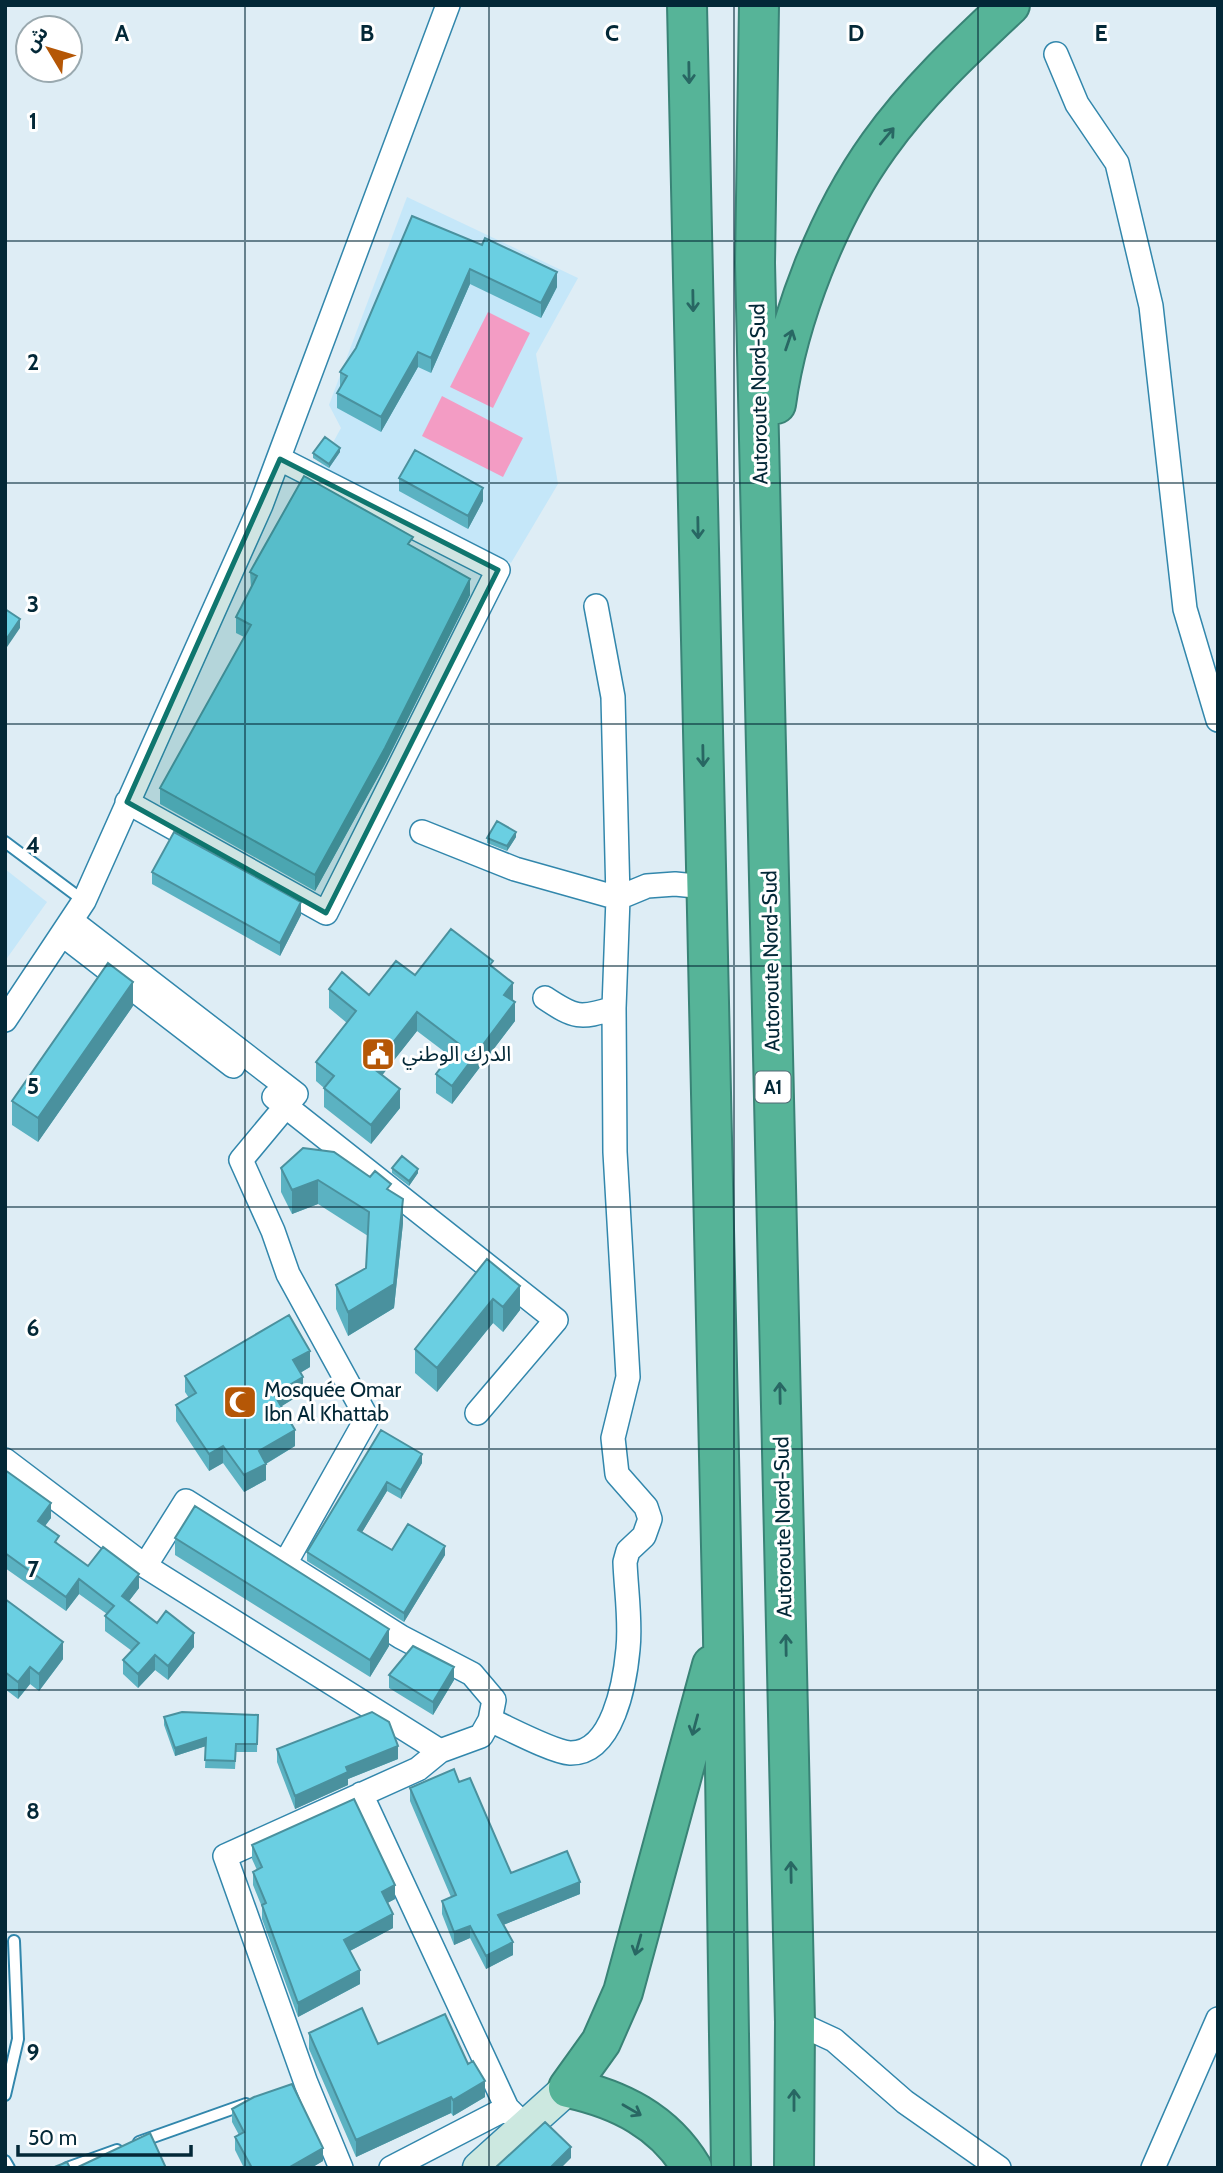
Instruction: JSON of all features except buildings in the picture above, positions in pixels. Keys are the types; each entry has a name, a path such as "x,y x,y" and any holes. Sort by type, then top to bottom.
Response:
{"highway":[{"path":"687,5 723,1637 731,2168"},
{"name":"Autoroute Nord-Sud","path":"759,5 755,263 794,2022 794,2168"},
{"path":"761,503 782,358 835,220 879,145 930,85 1010,5"},
{"path":"692,2168 659,2129 632,2108 568,2088 601,2042 623,1992 709,1670 723,1637"}],"main road":[{"path":"479,2168 516,2118 568,2088"}],"street":[{"path":"5,1020 68,929 84,901 280,459 447,5"},
{"path":"1056,54 1077,104 1117,163 1151,306 1185,609 1218,720"},
{"path":"127,802 326,913 498,570 280,459"},
{"path":"490,1720 567,1753 586,1752 599,1740 612,1724 628,1648 625,1562 628,1551 644,1536 650,1525 646,1507 617,1474 613,1438 628,1377 615,1152 614,1008 618,898 613,697 596,606"},
{"path":"422,832 515,869 618,898 647,886 675,884 706,887"},
{"path":"68,929 296,1094 284,1105 241,1160 273,1231 288,1274 367,1418 286,1562"},
{"path":"545,998 569,1013 584,1018 614,1008"},
{"path":"284,1105 556,1320 477,1413"},
{"path":"5,1460 145,1566 440,1751"},
{"path":"145,1566 186,1502 286,1562 401,1637 472,1674 494,1700 490,1720 481,1736 440,1751 418,1769 225,1856 299,2085 341,2168"},
{"path":"361,1794 516,2118 391,2168"},
{"path":"1153,2168 1218,2019"},
{"path":"794,2022 834,2040 905,2102 999,2168"}],"lane":[{"path":"5,842 84,901"},
{"path":"5,2095 18,2039 14,1941"},
{"path":"67,2168 256,2101"},
{"path":"5,2161 9,2168"}],"highlighted area":[{"path":"280,459 498,570 326,913 127,802"}],"shaded area":[{"path":"407,197 578,278 536,354 558,484 511,563 320,466 341,428 329,405"},
{"path":"488,312 530,333 493,408 450,387"},
{"path":"442,396 523,438 503,477 422,436"},
{"path":"5,869 47,902 5,961"}],"place":[{"name":"الدرك الوطني","path":"378,1054"},
{"name":"Mosquée Omar Ibn Al Khattab","path":"240,1402"}]}
